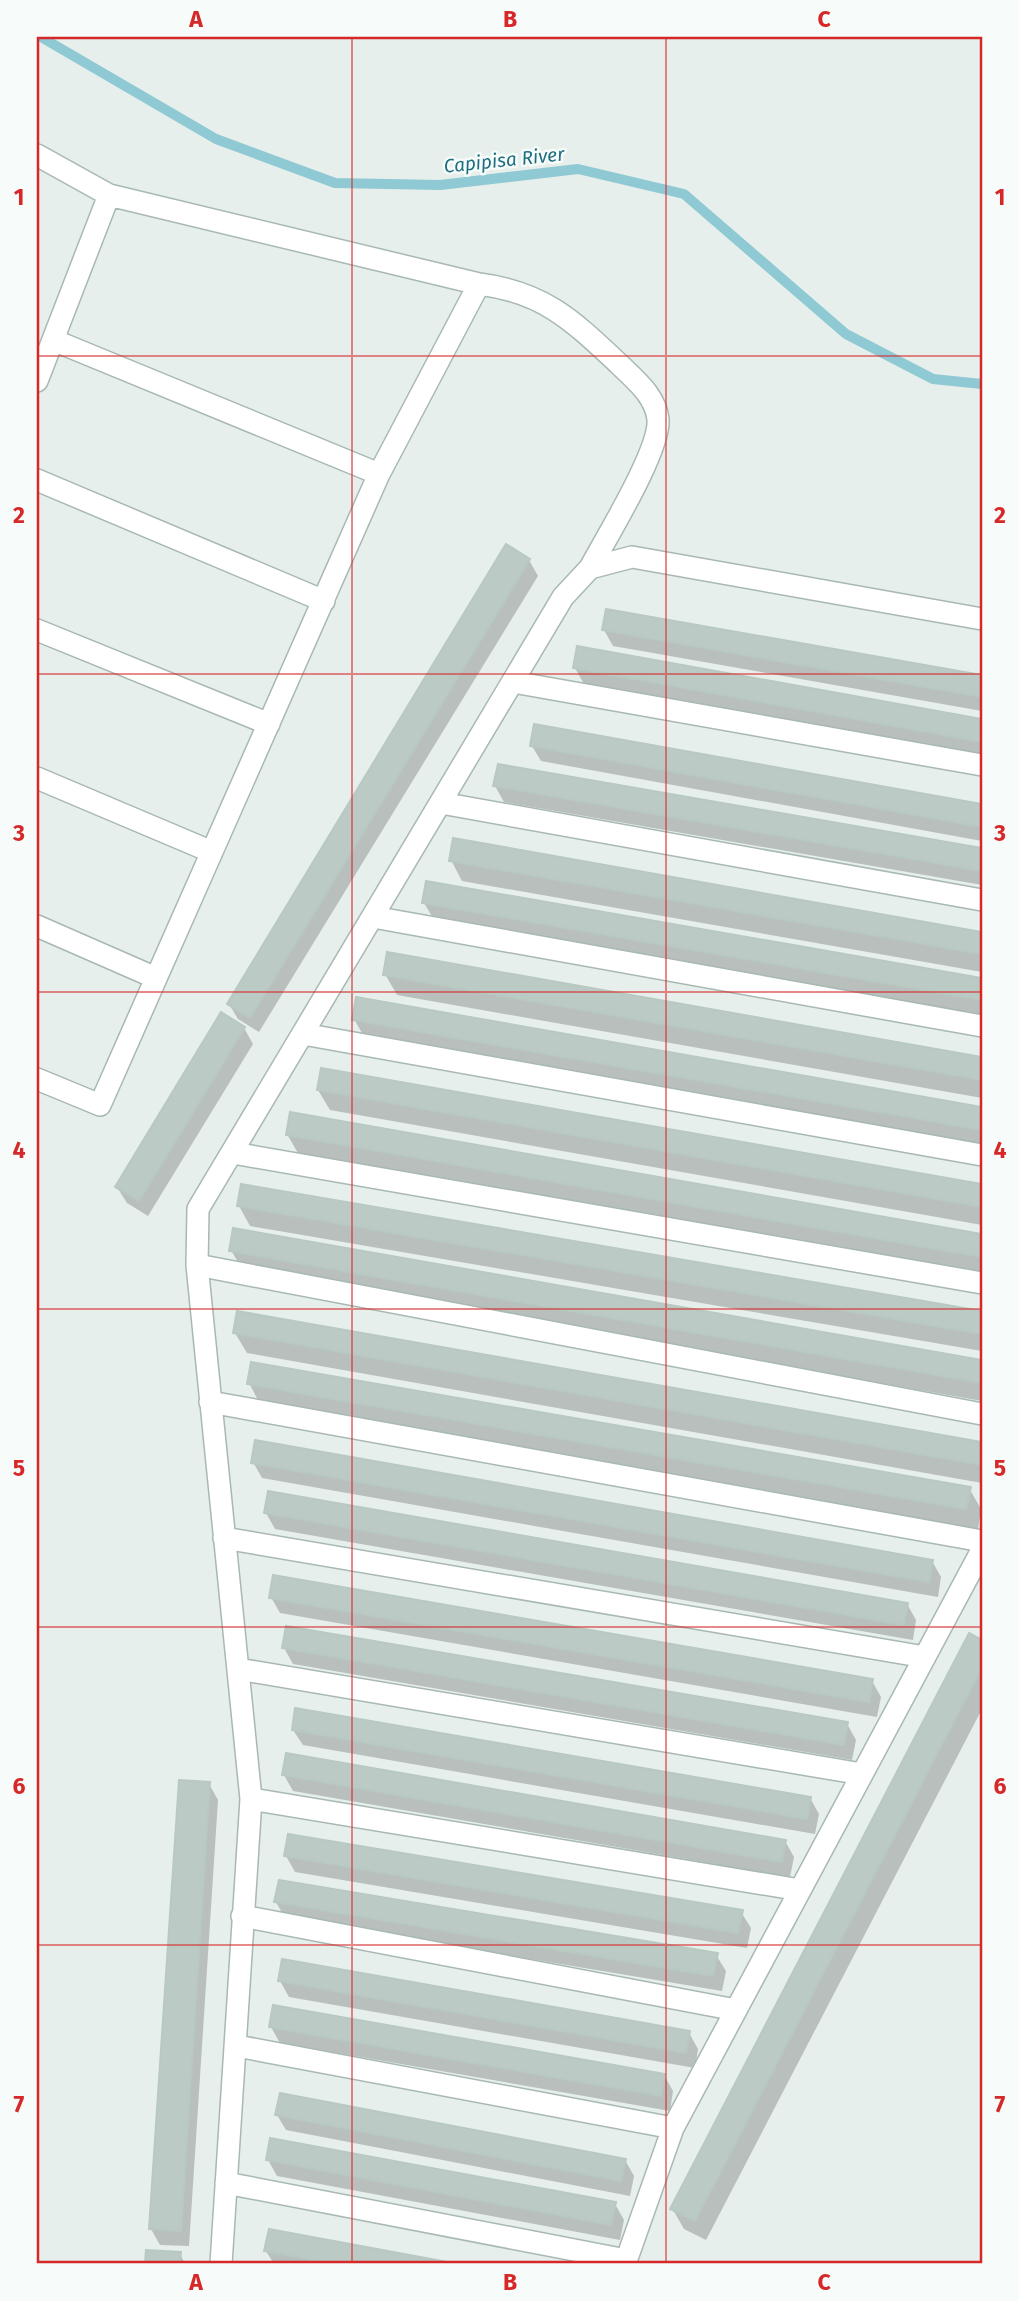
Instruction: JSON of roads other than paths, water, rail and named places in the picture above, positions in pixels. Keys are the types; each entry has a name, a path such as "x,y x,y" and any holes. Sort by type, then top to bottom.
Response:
{"street":[{"path":"37,155 109,195 479,284 507,287 570,318 649,393 658,419 654,447 590,568 564,597 198,1209 197,1265 251,1799 221,2264"},
{"path":"37,381 109,195"},
{"path":"37,1079 100,1105 379,474 479,284"},
{"path":"53,340 379,474"},
{"path":"37,480 324,601"},
{"path":"590,568 632,557 982,619"},
{"path":"37,630 269,724"},
{"path":"513,682 982,765"},
{"path":"37,778 212,852"},
{"path":"441,803 982,900"},
{"path":"373,917 982,1026"},
{"path":"37,926 156,978"},
{"path":"303,1034 982,1156"},
{"path":"233,1153 982,1283"},
{"path":"197,1265 982,1414"},
{"path":"210,1402 982,1541"},
{"path":"224,1538 925,1657"},
{"path":"226,2183 626,2262 673,2128 982,1550"},
{"path":"237,1669 862,1774"},
{"path":"251,1799 800,1890"},
{"path":"242,1916 736,2010"},
{"path":"237,2046 673,2128"}],"waterway":[{"name":"Capipisa River","path":"41,37 216,139 335,183 440,185 578,169 684,194 846,334 933,379 982,384"}]}
